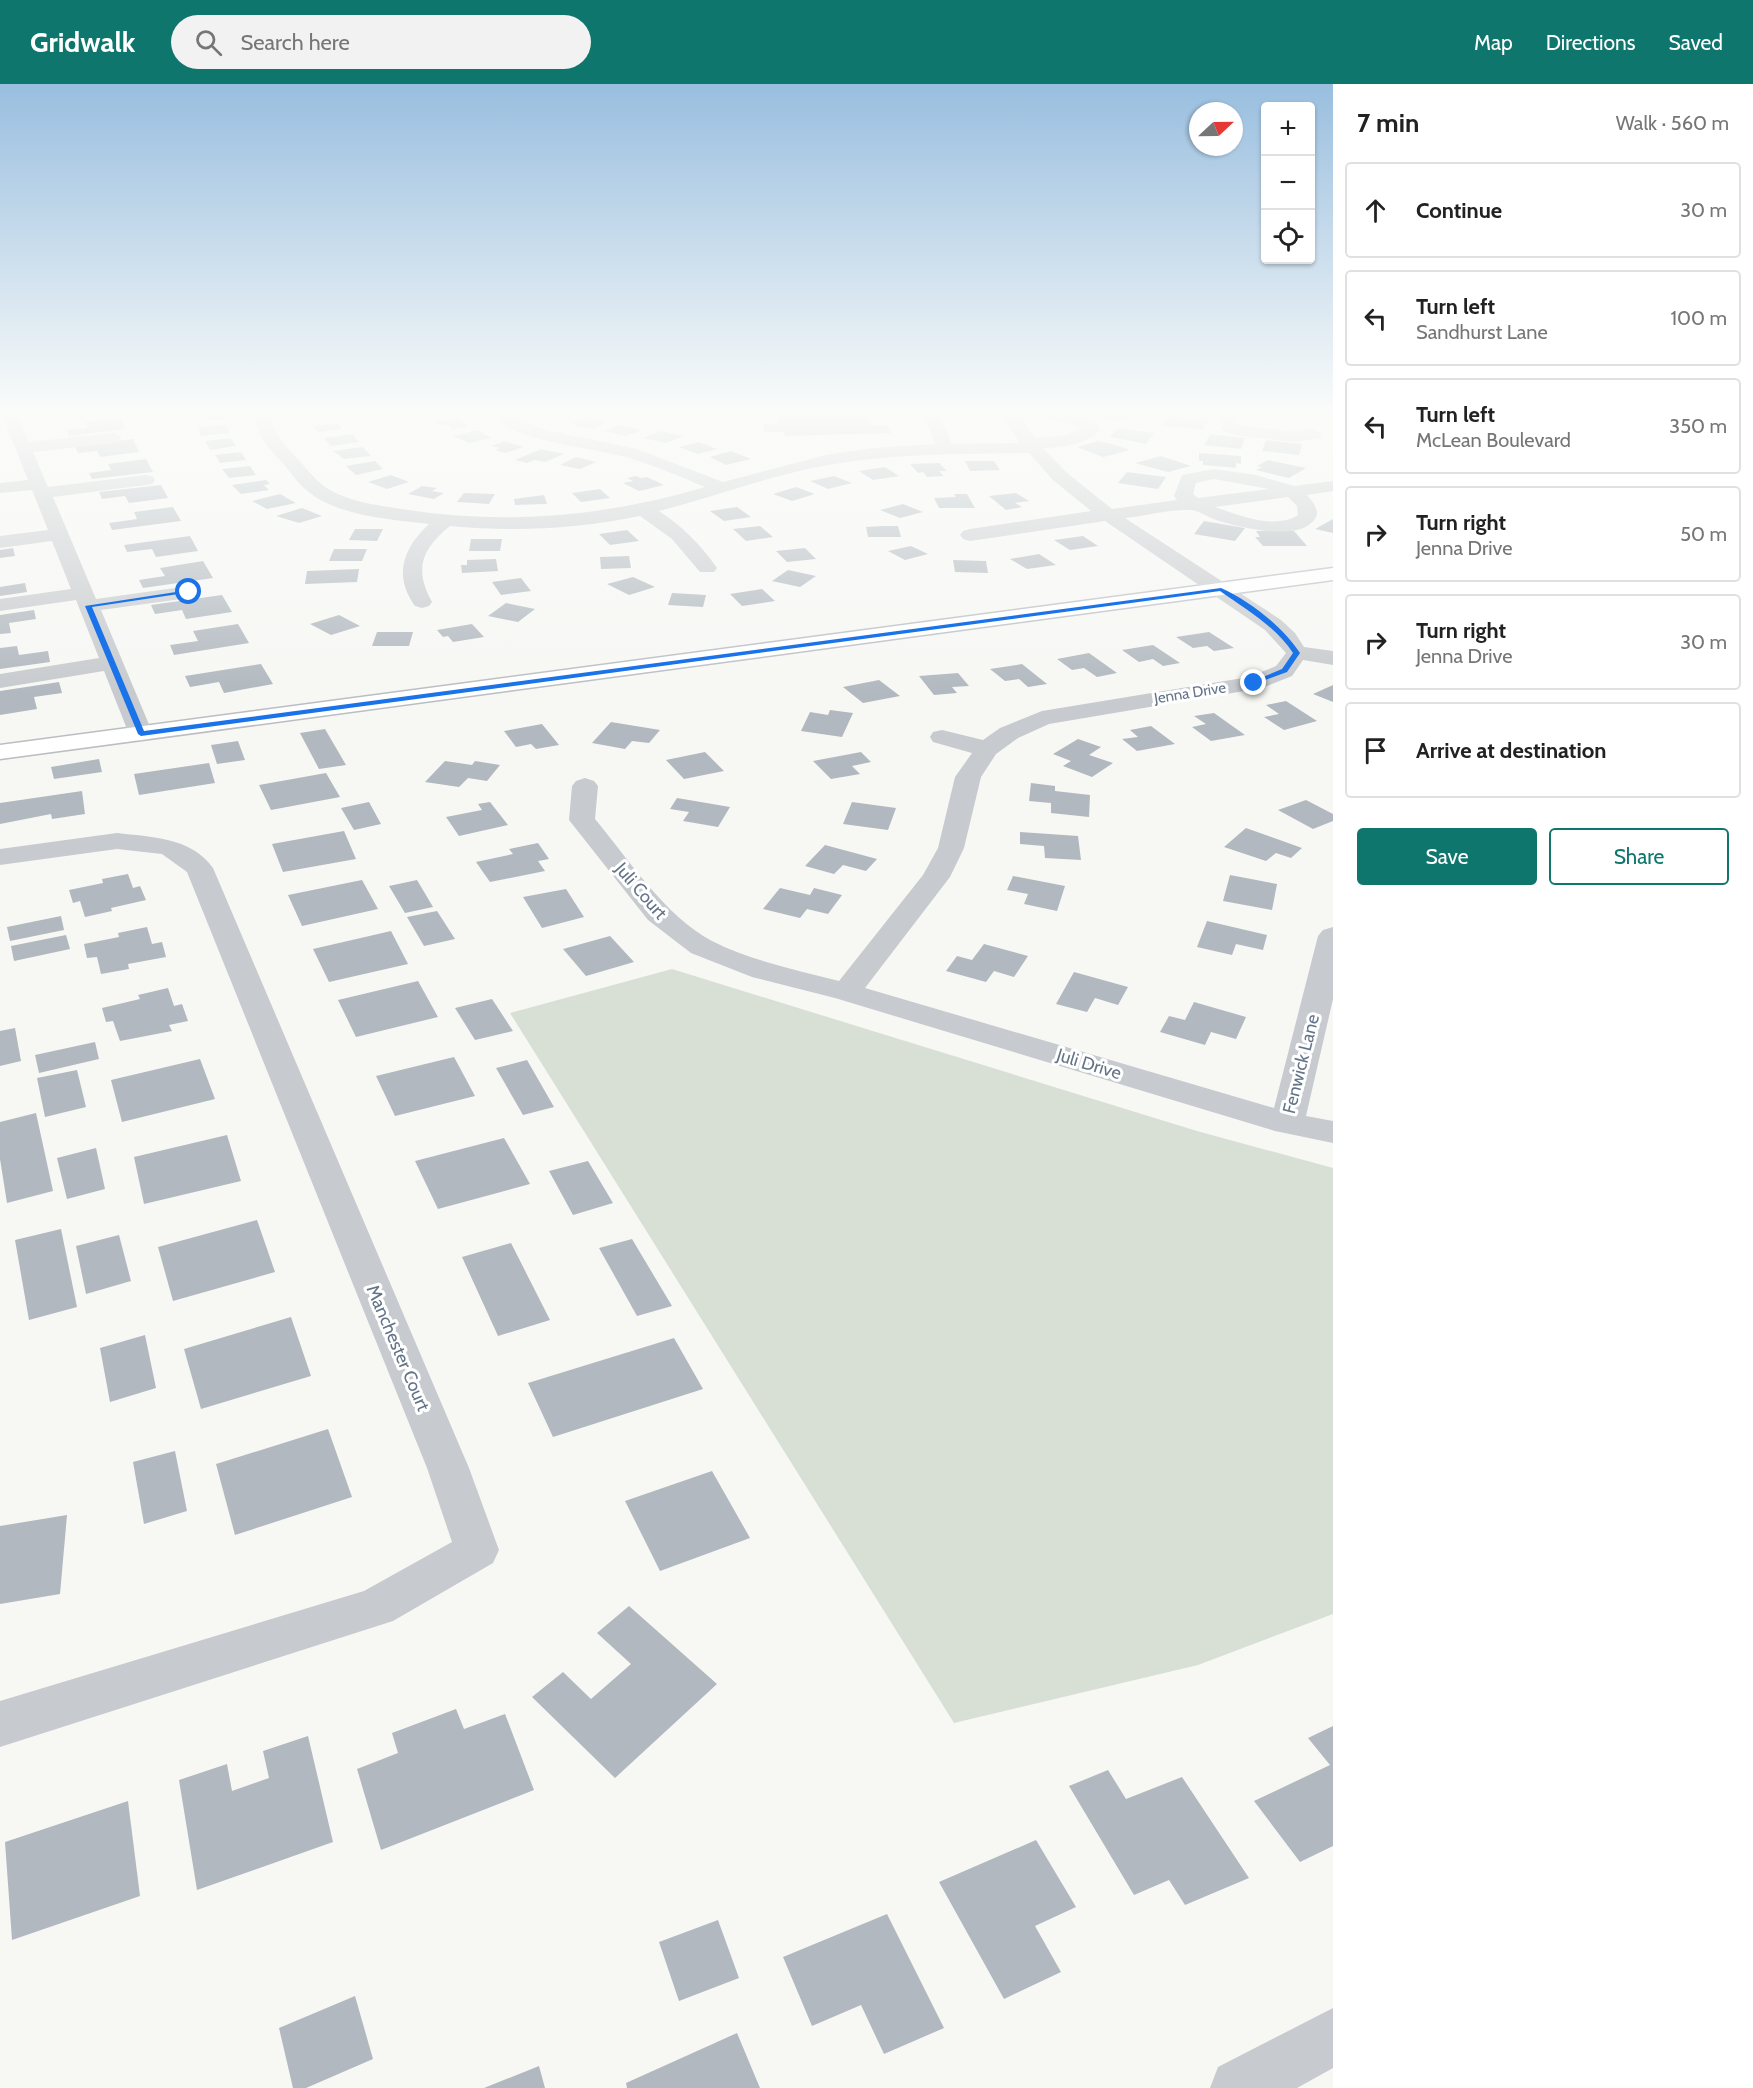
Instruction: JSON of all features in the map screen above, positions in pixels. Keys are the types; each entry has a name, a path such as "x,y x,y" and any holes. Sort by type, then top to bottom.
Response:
{"main road":[{"path":"0,752 1333,574"}],"street":[{"path":"47,507 141,734"},
{"path":"363,507 384,512 445,521 496,524 546,523 656,507"},
{"path":"1095,507 1273,625 1287,638 1297,653 1333,658"},
{"path":"970,535 1180,507"},
{"path":"1197,507 1233,519 1285,525 1295,524 1307,517 1308,507"},
{"path":"644,510 664,522 680,536 707,568"},
{"path":"422,602 411,580 412,559 430,532 445,521"},
{"path":"0,542 58,534"},
{"path":"0,605 189,592"},
{"name":"Jenna Drive","path":"846,992 936,877 951,848 968,777 987,750 1009,733 1042,718 1254,683 1284,671 1297,653"},
{"path":"0,681 112,663"},
{"path":"942,737 987,750"},
{"name":"Juli Court","path":"585,786 582,820 658,914 701,947 763,971 846,992"},
{"name":"Manchester Court","path":"0,857 117,841 169,847 199,868 448,1468 477,1550 377,1607 0,1724"},
{"name":"Fenwick Lane","path":"1287,1123 1333,936"},
{"name":"Juli Drive","path":"846,992 1287,1123 1333,1132"},
{"path":"1239,2088 1333,2037"}],"shaded area":[{"path":"672,969 1197,1131 1333,1168 1333,1614 1198,1665 954,1723 510,1013"}],"building":[{"path":"173,507 181,521 112,530 109,523 137,519 134,512"},
{"path":"737,507 751,517 724,521 710,511"},
{"path":"893,507 909,507 923,512 900,518 880,510"},
{"path":"938,507 975,508 939,508"},
{"path":"1002,507 1022,507 1006,510"},
{"path":"302,508 322,516 299,523 276,516"},
{"path":"1333,519 1333,533 1315,529"},
{"path":"1204,521 1245,528 1235,541 1194,534"},
{"path":"760,526 773,537 746,541 733,529"},
{"path":"898,526 901,537 868,537 866,527"},
{"path":"355,529 383,529 377,541 349,540"},
{"path":"627,530 639,541 610,545 599,534"},
{"path":"1256,531 1294,531 1307,546 1263,546 1255,537 1260,537"},
{"path":"190,536 198,551 156,557 152,549 127,552 124,545"},
{"path":"1083,536 1098,546 1070,550 1054,540"},
{"path":"471,539 502,539 500,551 469,551"},
{"path":"911,546 928,554 905,560 888,551"},
{"path":"13,548 15,556 0,558 0,550"},
{"path":"805,548 816,559 787,562 776,551"},
{"path":"334,549 367,549 362,561 329,561"},
{"path":"1039,554 1056,565 1027,569 1010,559"},
{"path":"629,556 631,568 601,569 600,557"},
{"path":"496,559 498,571 462,573 461,565 467,565 467,560"},
{"path":"953,560 986,561 988,573 955,572"},
{"path":"203,561 213,578 143,588 139,580 165,576 160,568"},
{"path":"359,569 357,582 305,584 307,571"},
{"path":"788,570 816,576 800,587 772,581"},
{"path":"633,577 655,587 629,595 607,584"},
{"path":"521,578 531,591 501,595 492,582"},
{"path":"25,583 27,592 0,596 0,587"},
{"path":"762,589 775,601 742,606 730,594"},
{"path":"672,593 706,595 703,607 668,605"},
{"path":"222,595 232,612 186,619 182,610 155,614 151,605"},
{"path":"506,603 535,609 518,622 488,616"},
{"path":"34,610 36,619 9,623 11,633 0,634 0,615"},
{"path":"339,615 360,626 331,635 310,624"},
{"path":"238,624 249,643 174,655 170,645 198,641 193,631"},
{"path":"472,624 484,637 453,642 448,636 443,637 437,630"},
{"path":"377,632 413,632 409,646 372,646"},
{"path":"1209,632 1234,648 1214,651 1207,646 1193,648 1176,637"},
{"path":"1153,645 1180,663 1163,666 1153,659 1139,662 1122,650"},
{"path":"17,646 19,655 48,651 50,662 0,669 0,648"},
{"path":"1089,653 1117,673 1097,677 1084,668 1072,670 1057,659"},
{"path":"261,664 273,684 224,693 219,682 190,687 185,676"},
{"path":"1022,664 1047,684 1028,687 1019,679 1005,681 990,669"},
{"path":"958,673 969,686 952,687 957,693 934,695 919,676"},
{"path":"879,680 900,696 863,703 843,687"},
{"path":"59,682 62,693 34,697 37,709 0,715 0,691"},
{"path":"1333,685 1333,702 1313,694"},
{"path":"1286,701 1317,721 1284,730 1264,717 1279,714 1266,705"},
{"path":"830,710 853,713 842,737 801,731 810,712 828,715"},
{"path":"1214,713 1245,735 1211,741 1192,727 1206,724 1194,716"},
{"path":"611,722 660,730 649,743 632,741 625,749 592,743"},
{"path":"542,724 559,745 536,749 531,744 516,747 504,731"},
{"path":"1151,726 1175,744 1137,751 1122,739 1138,737 1130,730"},
{"path":"325,729 346,765 319,769 300,733"},
{"path":"1078,739 1101,747 1089,755 1113,763 1092,777 1063,766 1071,761 1053,754"},
{"path":"238,741 245,760 217,764 211,745"},
{"path":"705,752 724,771 684,779 666,760"},
{"path":"861,752 871,762 852,766 860,774 831,779 813,761"},
{"path":"99,759 102,772 54,779 51,767"},
{"path":"445,761 472,765 475,761 500,765 487,781 468,778 459,787 425,782"},
{"path":"209,763 215,783 139,795 134,774"},
{"path":"326,773 340,797 271,810 259,785"},
{"path":"1031,783 1055,786 1055,791 1090,795 1089,817 1051,813 1051,803 1029,801"},
{"path":"82,791 85,814 52,819 51,814 0,824 0,803"},
{"path":"677,798 730,807 718,827 683,821 689,812 670,809"},
{"path":"1306,800 1333,814 1333,821 1313,829 1278,810"},
{"path":"369,802 381,824 354,830 341,808"},
{"path":"490,802 508,825 459,836 446,817 482,810 478,804"},
{"path":"852,802 896,808 888,830 843,824"},
{"path":"1246,828 1302,848 1291,858 1276,853 1266,861 1224,847"},
{"path":"344,831 356,859 283,872 272,844"},
{"path":"1020,832 1078,836 1081,860 1045,858 1044,846 1020,844"},
{"path":"538,843 549,859 538,861 545,871 490,882 476,862 513,854 509,849"},
{"path":"825,845 877,859 866,871 843,865 834,874 805,866"},
{"path":"128,874 133,888 140,886 146,900 85,917 80,901 73,903 69,890 103,883 102,879"},
{"path":"1230,875 1277,884 1272,910 1223,901"},
{"path":"1013,876 1065,886 1057,911 1024,904 1028,894 1007,890"},
{"path":"362,880 378,909 302,926 288,895"},
{"path":"417,880 433,907 405,913 389,886"},
{"path":"780,888 810,895 814,888 842,895 828,914 807,909 800,918 763,909"},
{"path":"566,889 584,917 542,928 523,897"},
{"path":"437,911 455,939 424,946 407,917"},
{"path":"61,916 64,930 10,941 7,927"},
{"path":"1207,921 1267,935 1263,950 1236,944 1232,955 1197,947"},
{"path":"147,927 152,944 162,942 166,957 128,964 129,969 101,974 97,957 87,958 84,944 119,937 118,933"},
{"path":"391,931 408,964 329,982 313,949"},
{"path":"66,935 70,949 14,961 11,946"},
{"path":"610,936 634,962 586,976 563,949"},
{"path":"984,944 1028,956 1014,977 994,971 986,982 946,971 957,956 972,960"},
{"path":"1074,972 1128,987 1118,1005 1095,998 1087,1012 1056,1004"},
{"path":"418,981 438,1017 356,1037 338,1000"},
{"path":"168,988 174,1006 182,1004 188,1021 169,1025 172,1031 120,1041 113,1021 106,1022 102,1008 140,999 138,995"},
{"path":"492,999 513,1031 475,1040 455,1008"},
{"path":"1194,1002 1246,1017 1236,1039 1211,1032 1205,1045 1160,1032 1169,1016 1185,1020"},
{"path":"15,1028 21,1061 0,1066 0,1031"},
{"path":"95,1042 99,1059 39,1073 35,1055"},
{"path":"454,1057 475,1096 395,1116 376,1076"},
{"path":"200,1059 215,1099 122,1122 111,1080"},
{"path":"527,1060 554,1107 523,1115 496,1068"},
{"path":"77,1070 86,1107 45,1117 37,1078"},
{"path":"36,1113 53,1191 7,1203 0,1159 0,1122"},
{"path":"227,1135 241,1181 144,1204 134,1157"},
{"path":"504,1138 530,1184 438,1209 415,1161"},
{"path":"96,1148 105,1189 67,1199 57,1158"},
{"path":"588,1161 613,1203 573,1215 549,1171"},
{"path":"257,1220 275,1272 173,1301 158,1247"},
{"path":"61,1229 77,1307 29,1320 15,1240"},
{"path":"119,1235 131,1281 86,1294 76,1246"},
{"path":"632,1239 672,1306 637,1316 599,1248"},
{"path":"511,1243 550,1320 498,1336 462,1257"},
{"path":"291,1317 311,1376 201,1409 184,1349"},
{"path":"145,1335 156,1388 110,1402 100,1348"},
{"path":"674,1338 703,1389 553,1437 528,1383"},
{"path":"328,1429 352,1497 235,1535 216,1464"},
{"path":"175,1451 187,1511 144,1524 133,1462"},
{"path":"712,1471 750,1538 660,1571 625,1501"},
{"path":"67,1515 60,1594 0,1604 0,1526"},
{"path":"629,1606 717,1684 615,1778 532,1697 563,1672 591,1699 631,1664 597,1633"},
{"path":"456,1709 464,1729 505,1714 534,1790 381,1850 357,1769 398,1753 392,1733"},
{"path":"1333,1726 1333,1846 1300,1862 1254,1801 1330,1765 1308,1738"},
{"path":"308,1736 333,1842 197,1890 179,1780 227,1764 232,1791 269,1778 263,1751"},
{"path":"1108,1770 1126,1799 1182,1777 1249,1878 1185,1905 1169,1880 1134,1895 1069,1786"},
{"path":"128,1801 140,1896 12,1940 5,1842"},
{"path":"1036,1840 1076,1907 1035,1926 1061,1972 1004,1999 939,1882"},
{"path":"887,1914 944,2028 884,2054 861,2005 812,2026 783,1957"},
{"path":"718,1920 739,1978 679,2001 659,1942"},
{"path":"355,1996 373,2059 306,2088 293,2088 279,2028"},
{"path":"737,2033 760,2088 627,2088 626,2083"},
{"path":"539,2066 545,2088 484,2088"}],"route":[{"path":"189,592 88,606 141,734 1221,589 1273,625 1287,638 1297,653 1284,671 1254,683"}]}
